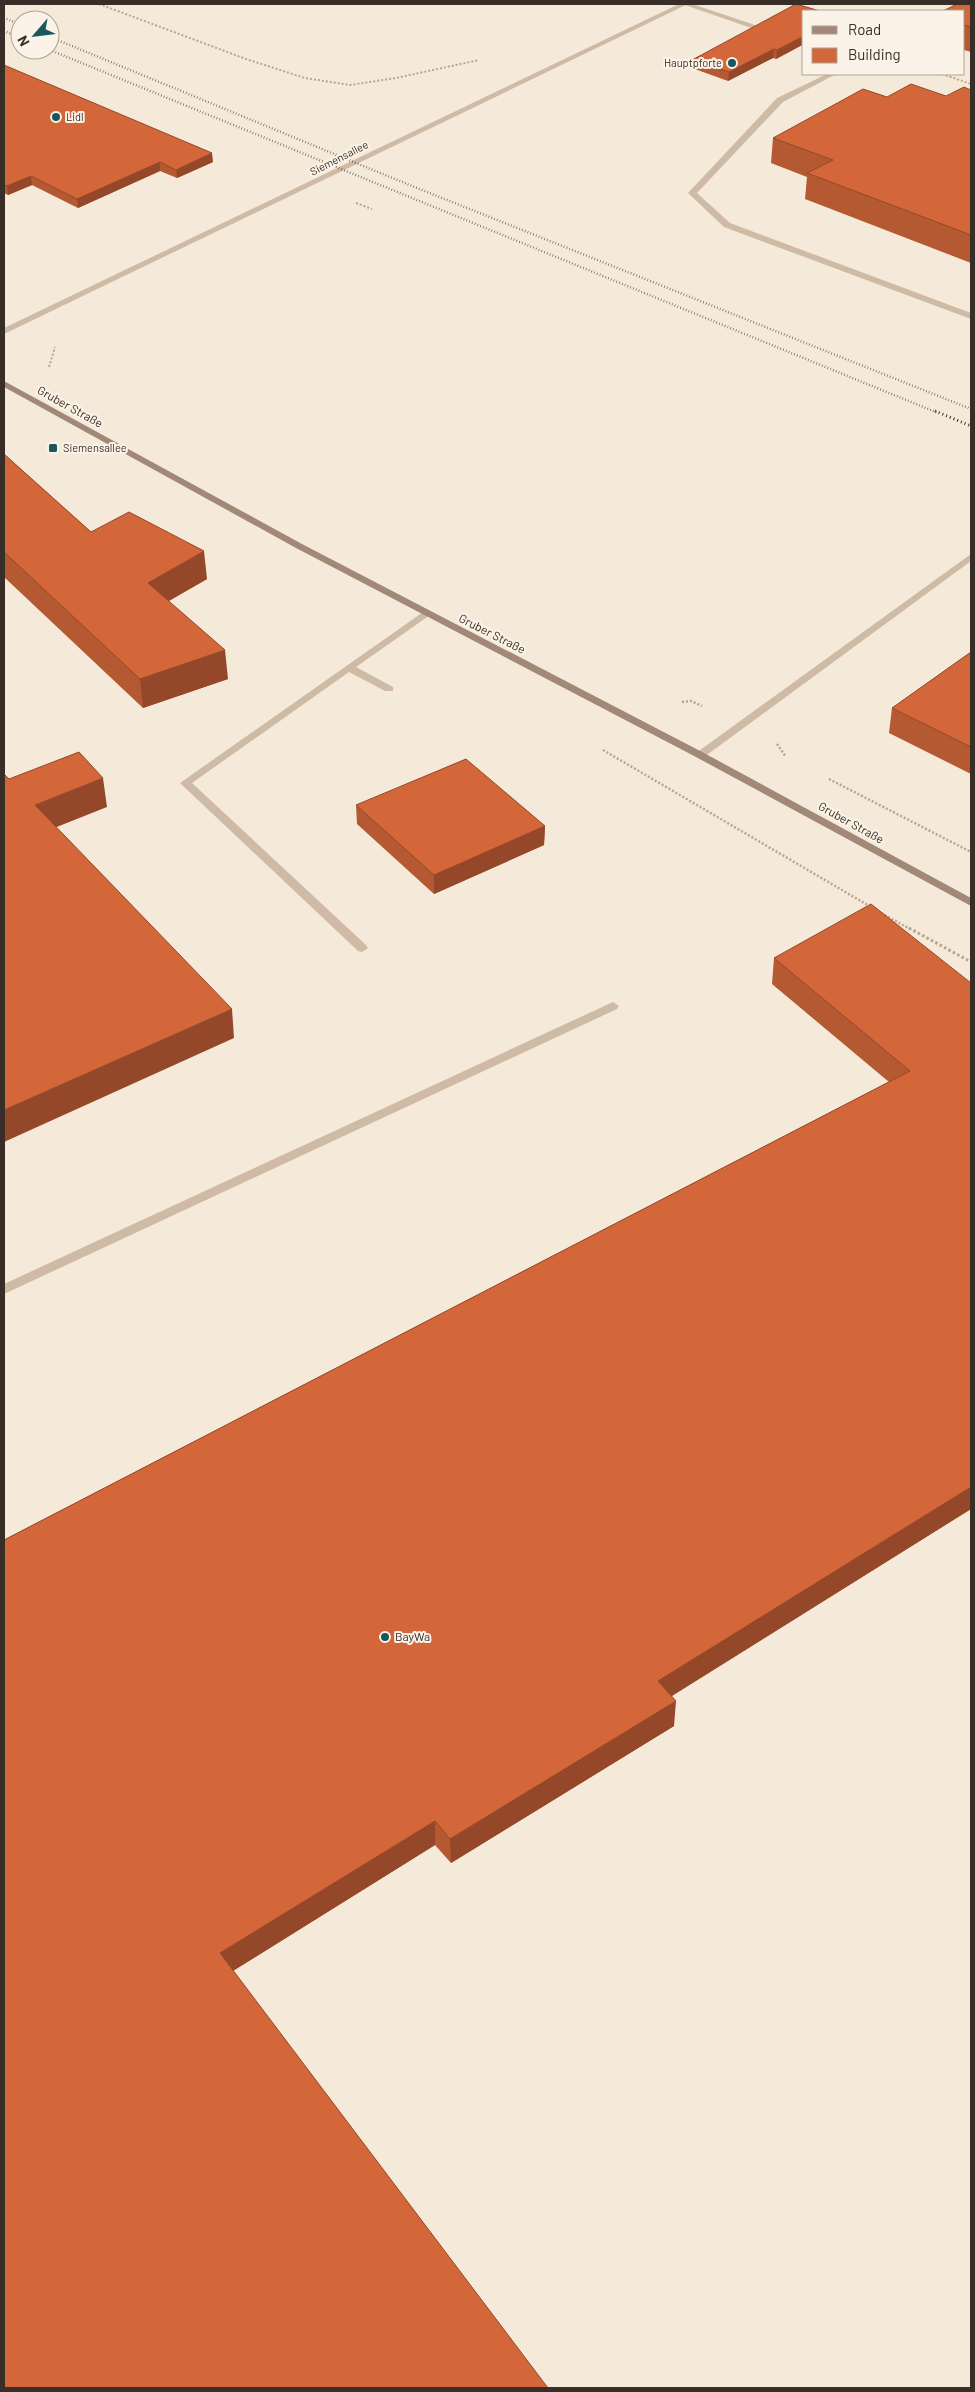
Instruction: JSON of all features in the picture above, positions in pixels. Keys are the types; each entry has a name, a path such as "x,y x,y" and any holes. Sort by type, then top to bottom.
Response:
{"street":[{"path":"684,4 763,29"},
{"name":"Siemensallee","path":"4,331 684,4"},
{"path":"830,75 780,100 692,193 727,225 971,316"},
{"name":"Gruber Straße","path":"4,384 426,614 700,755 971,903"},
{"path":"700,755 971,557"},
{"path":"362,948 185,782 426,614"},
{"path":"348,668 389,689"},
{"path":"4,1289 613,1006"}],"path":[{"path":"99,4 246,59 305,78 350,85 396,78 480,59"},
{"path":"945,75 971,84"}],"building":[{"path":"796,4 817,10 802,10 802,37 729,72 692,60"},
{"path":"957,4 971,4 971,27 965,25 965,10 945,10"},
{"name":"Lidl","path":"4,65 212,153 176,170 160,162 77,199 31,176 7,186 4,185"},
{"path":"911,84 946,96 964,87 971,90 971,235 807,173 833,160 773,138 863,89 887,97"},
{"path":"4,454 91,532 129,512 204,551 148,583 225,650 140,679 4,552"},
{"path":"971,652 971,747 892,708"},
{"path":"79,752 103,778 35,805 232,1009 4,1110 4,774 9,779"},
{"path":"466,759 545,826 434,875 356,805"},
{"name":"BayWa","path":"871,904 971,983 971,1487 658,1681 676,1701 450,1839 435,1821 220,1953 548,2388 4,2388 4,1540 910,1071 774,958"}],"railway":[{"path":"4,18 10,20"},
{"path":"4,31 10,33"},
{"path":"60,41 412,186 971,409"},
{"path":"60,54 938,413"},
{"path":"935,411 971,426"}],"place":[{"name":"Hauptpforte","path":"732,63"},
{"name":"Lidl","path":"56,117"},
{"name":"Siemensallee","path":"53,448"},
{"name":"BayWa","path":"385,1637"}]}
